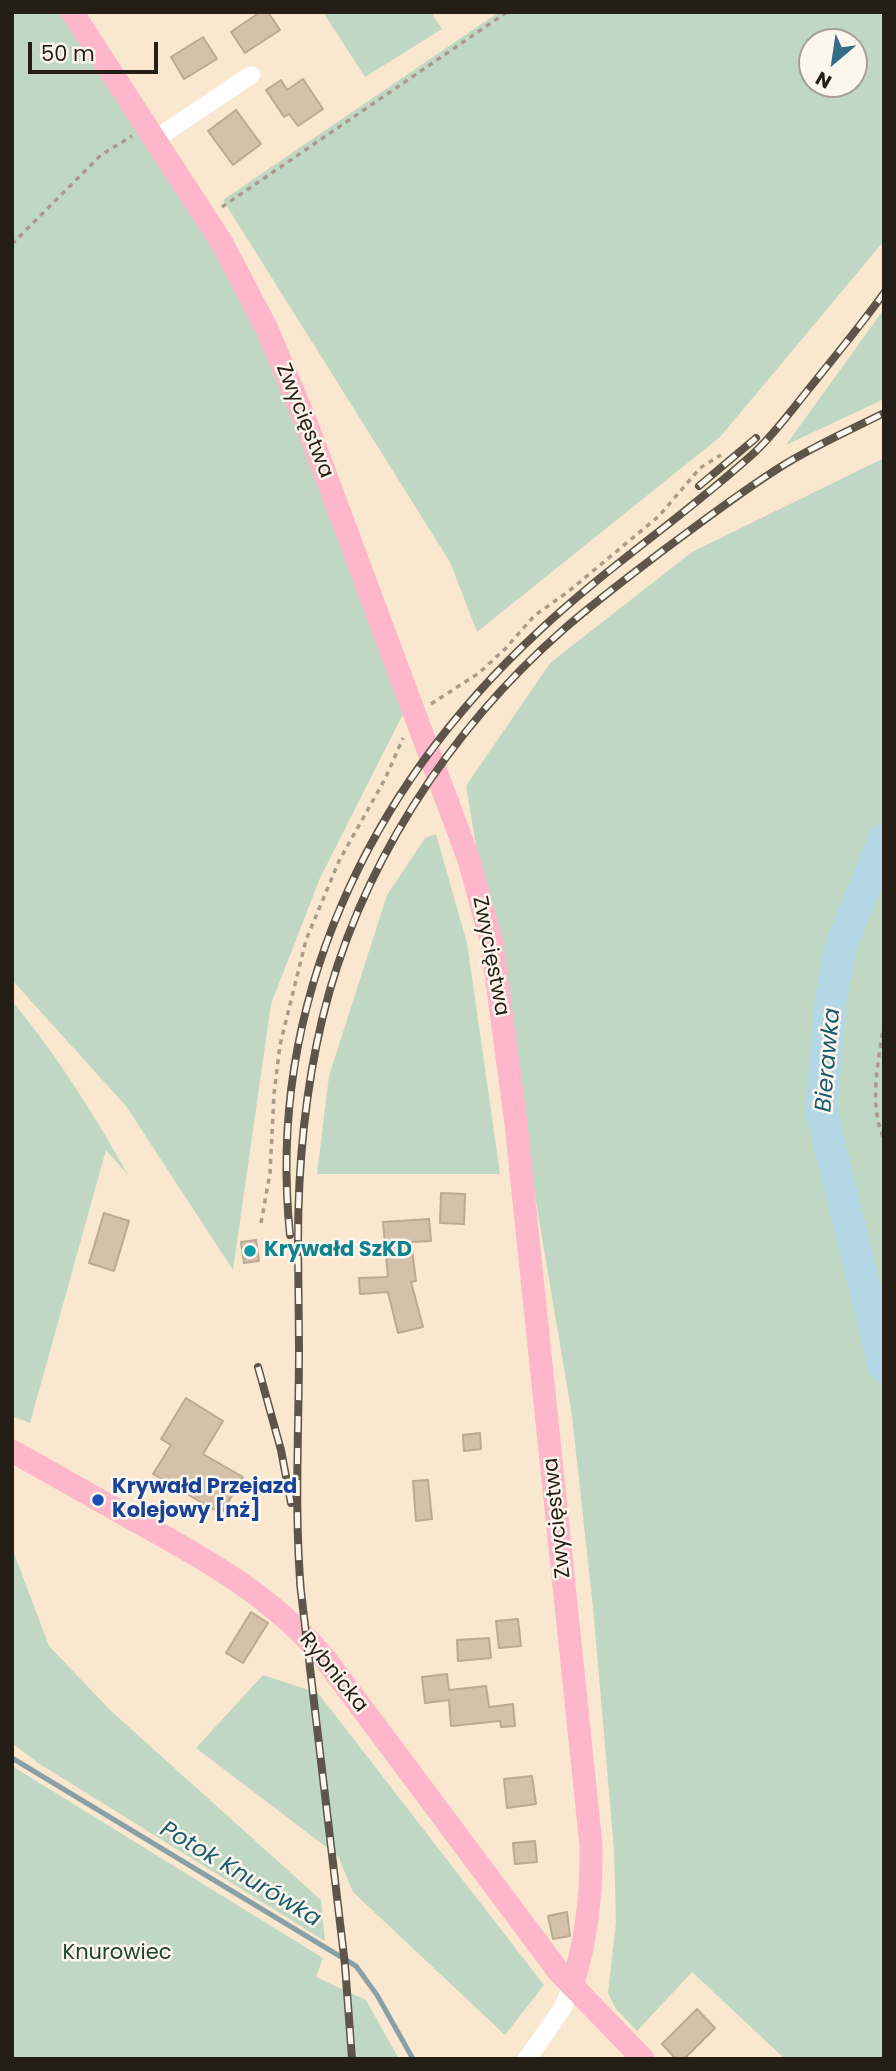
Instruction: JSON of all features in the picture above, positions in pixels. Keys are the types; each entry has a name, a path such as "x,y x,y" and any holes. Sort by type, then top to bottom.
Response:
{"main road":[{"name":"Zwycięstwa","path":"72,12 222,243 266,327 299,406 469,860 492,944 516,1124 591,1845 589,1915 572,1986"},
{"name":"Rybnicka","path":"12,1451 222,1570 259,1596 293,1625 326,1660 531,1936 572,1986 643,2059"}],"street":[{"path":"150,134 251,75"},
{"path":"527,2059 562,2009 572,1986"}],"path":[{"path":"206,218 508,12"},
{"path":"12,244 101,155 150,134"},
{"path":"261,1223 270,1173 274,1094 280,1045 306,940 339,861 385,779 414,713 479,673 534,616 569,591 659,516 700,468 721,455"},
{"path":"884,1023 878,1062 876,1107 884,1139"}],"green space":[{"path":"12,12 63,12 239,289 322,487 403,714 320,878 271,1004 233,1270 126,1106 12,980"},
{"path":"323,12 431,12 442,29 365,77"},
{"path":"499,12 884,12 884,241 720,437 477,632 450,562 223,200"},
{"path":"884,309 884,399 786,445"},
{"path":"884,458 884,2059 785,2059 692,1972 637,2031 616,2009 608,1993 616,1923 614,1850 593,1607 572,1416 466,786 550,663 692,552"},
{"path":"436,834 467,943 500,1174 317,1174 329,1076 387,895 425,838"},
{"path":"12,1001 74,1085 128,1175 106,1150 30,1423 12,1416"},
{"path":"12,1548 49,1646 110,1710 321,1900 325,1941 38,1763 12,1743"},
{"path":"263,1675 318,1693 544,1985 505,2035 353,1892 338,1856 196,1748"},
{"name":"Knurowiec","path":"12,1766 323,1958 316,1977 366,2000 399,2059 12,2059"}],"building":[{"path":"260,12 268,12 280,30 245,53 231,32"},
{"path":"203,37 217,59 184,79 171,57"},
{"path":"303,79 323,109 298,126 289,114 284,117 266,90 281,80 287,90"},
{"path":"236,110 261,144 233,165 208,131"},
{"path":"441,1193 465,1194 464,1224 440,1223"},
{"path":"104,1213 129,1221 114,1271 89,1263"},
{"path":"429,1219 431,1241 411,1242 416,1281 411,1282 423,1327 398,1333 388,1292 360,1294 359,1278 388,1277 383,1222"},
{"name":"Krywałd SzKD","path":"256,1240 259,1261 244,1263 241,1242"},
{"path":"186,1398 223,1421 203,1454 243,1477 221,1514 153,1474 171,1445 161,1439"},
{"path":"480,1433 481,1449 464,1451 463,1435"},
{"path":"428,1480 432,1519 416,1521 413,1481"},
{"path":"251,1612 268,1623 243,1663 226,1653"},
{"path":"518,1619 521,1646 499,1648 496,1621"},
{"path":"489,1638 491,1658 458,1661 457,1640"},
{"path":"447,1674 449,1690 486,1686 489,1707 513,1704 515,1726 501,1727 500,1721 451,1726 449,1700 425,1703 422,1677"},
{"path":"532,1776 536,1804 507,1808 504,1779"},
{"path":"535,1841 537,1862 515,1864 513,1843"},
{"path":"567,1912 570,1936 553,1939 548,1916"},
{"path":"697,2009 715,2028 684,2059 676,2059 662,2044"}],"waterway":[{"name":"Bierawka","path":"884,839 841,945 831,997 821,1110 884,1367"},
{"name":"Potok Knurówka","path":"12,1758 356,1966 377,1995 413,2059"}],"railway":[{"path":"290,1235 287,1149 295,1064 313,983 342,904 379,830 425,759 479,692 565,608 755,452 785,419 884,293"},
{"path":"301,1592 297,1501 298,1241 304,1130 316,1047 338,964 384,857 413,806 482,712 564,629 665,549 752,486 807,452 884,413"},
{"path":"699,486 756,438"},
{"path":"258,1367 281,1450 291,1503"},
{"path":"300,1583 345,1965 352,2059"}],"place":[{"name":"Krywałd SzKD","path":"250,1251"},
{"name":"Krywałd Przejazd Kolejowy [nż]","path":"98,1500"}]}
